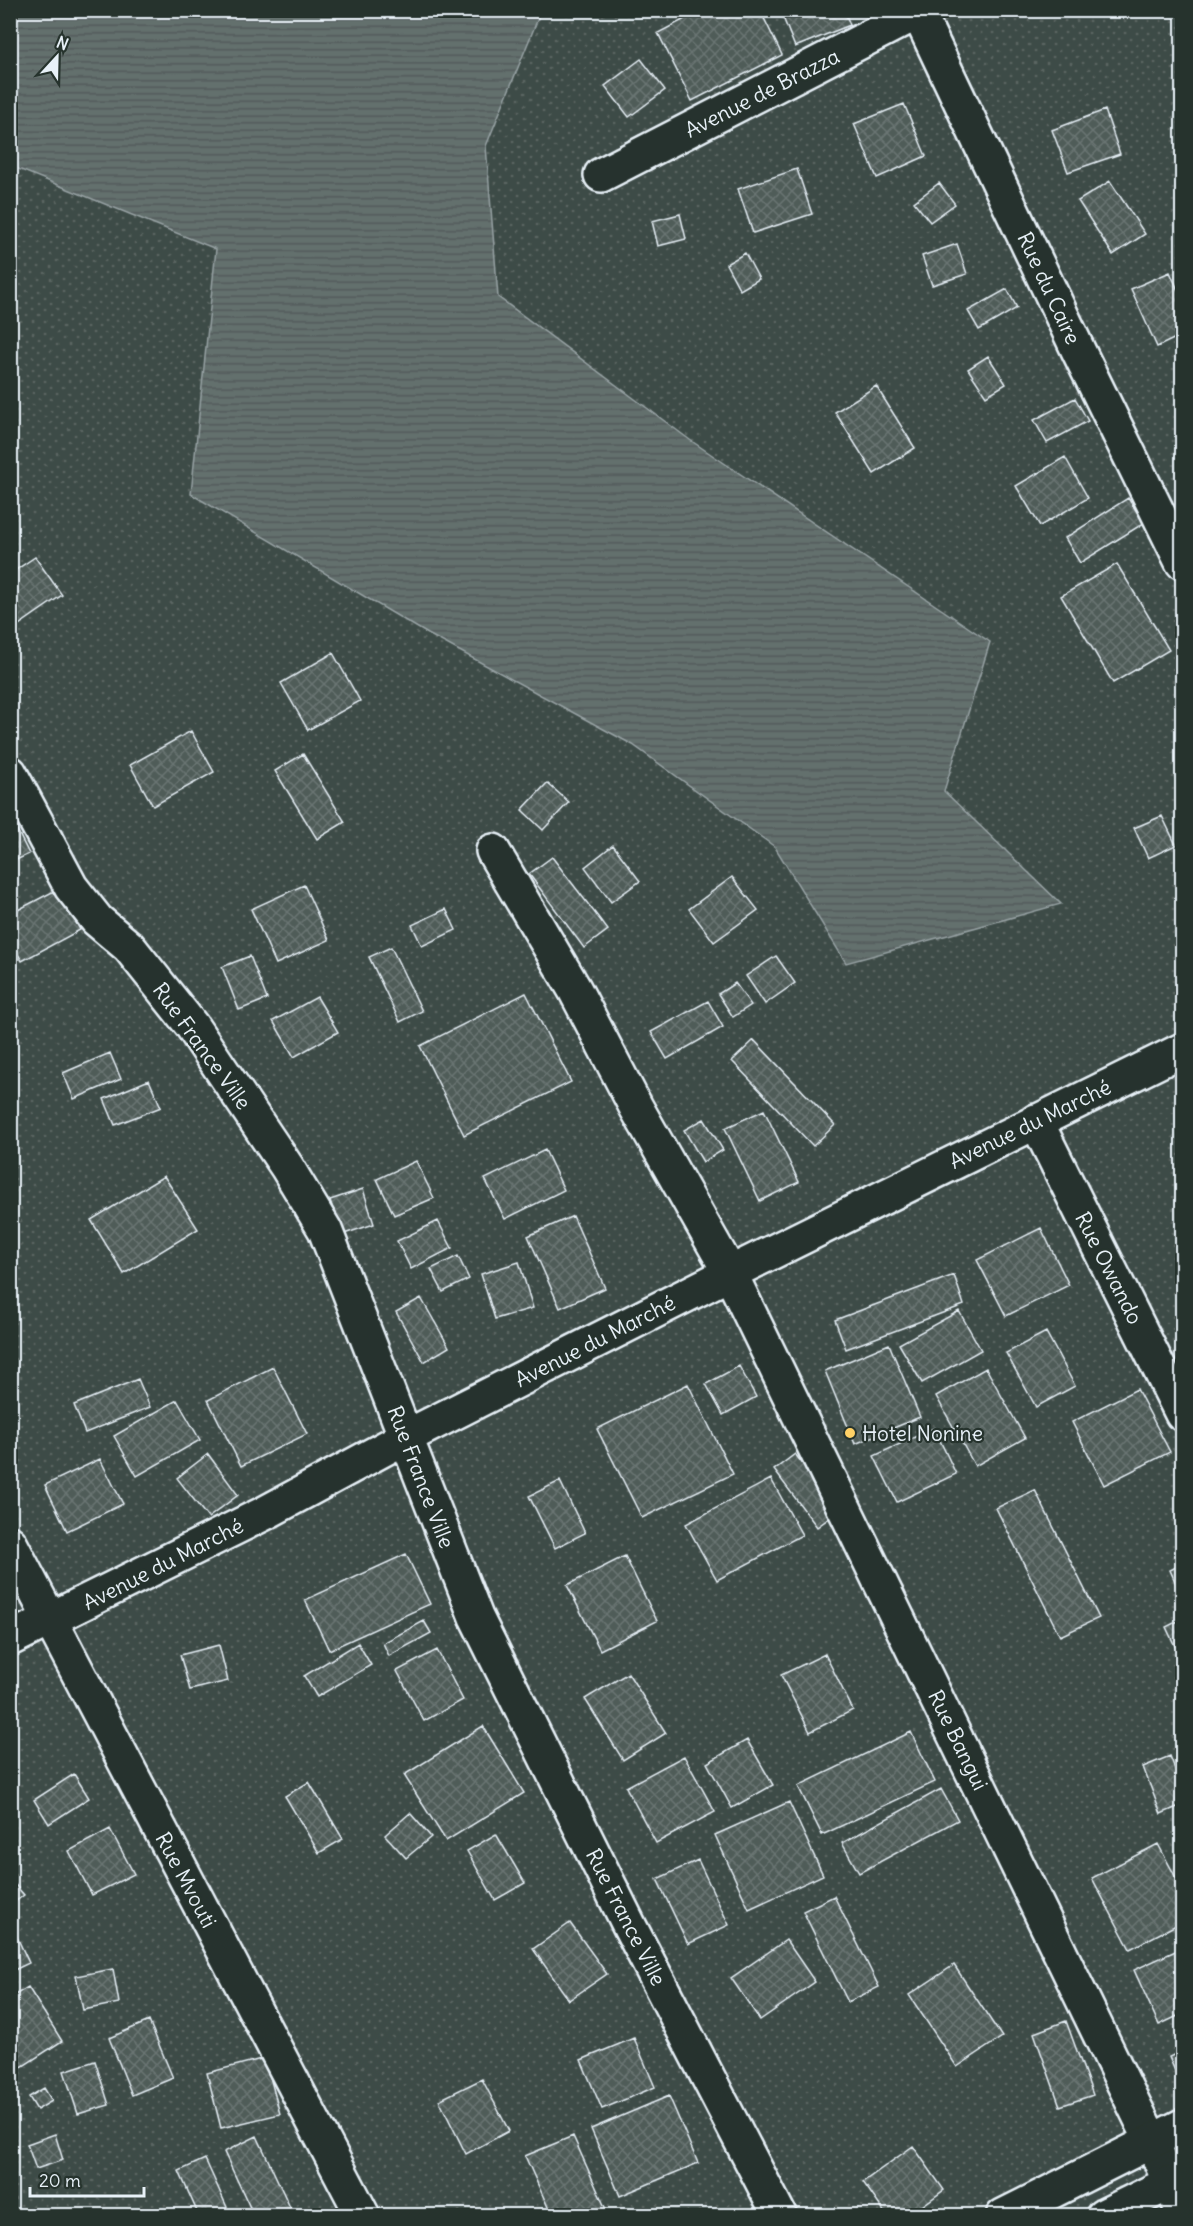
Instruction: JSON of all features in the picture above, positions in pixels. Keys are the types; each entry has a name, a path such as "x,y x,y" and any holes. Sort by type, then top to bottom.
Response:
{"street":[{"name":"Avenue de Brazza","path":"601,176 919,11"},
{"name":"Rue du Caire","path":"919,11 1079,352 1182,562"},
{"name":"Rue France Ville","path":"10,773 71,886 97,920 129,947 192,1026 287,1167 325,1230 404,1438 476,1617 630,1927 780,2216"},
{"name":"Rue Bangui","path":"493,851 575,990 636,1107 730,1273 1152,2142 1178,2190"},
{"name":"Avenue du Marché","path":"10,1639 265,1513 404,1438 730,1273 1182,1050"},
{"name":"Rue Owando","path":"1036,1121 1182,1414"},
{"name":"Rue Mvouti","path":"10,1544 363,2216"},
{"path":"1003,2216 1182,2126"},
{"path":"1103,2216 1178,2190"}],"shaded area":[{"path":"10,11 541,11 486,146 498,297 690,440 990,642 944,791 1061,904 846,963 775,847 633,745 428,634 191,494 216,249 11,166"},
{"path":"11,11 1182,11 1182,2215 11,2215"}],"building":[{"path":"702,10 760,10 782,55 692,101 658,33"},
{"path":"780,10 844,10 850,25 795,47"},
{"path":"641,59 665,90 629,117 605,86"},
{"path":"904,104 926,156 877,178 854,124"},
{"path":"1105,110 1120,154 1068,172 1052,130"},
{"path":"797,169 812,214 753,233 738,189"},
{"path":"1110,181 1145,234 1113,255 1078,201"},
{"path":"939,183 955,204 930,222 914,202"},
{"path":"680,214 686,239 658,246 652,221"},
{"path":"957,244 967,274 932,285 922,256"},
{"path":"745,253 759,279 740,290 726,264"},
{"path":"1170,272 1182,299 1182,335 1157,347 1131,289"},
{"path":"1007,289 1017,308 979,330 968,311"},
{"path":"988,356 1006,384 986,396 968,369"},
{"path":"876,386 915,448 874,474 835,412"},
{"path":"1075,398 1088,421 1047,443 1034,420"},
{"path":"1065,457 1088,498 1040,526 1016,486"},
{"path":"1128,498 1144,523 1080,563 1065,538"},
{"path":"35,557 62,595 10,631 10,574"},
{"path":"1117,564 1169,650 1113,683 1061,596"},
{"path":"333,653 360,701 308,730 281,683"},
{"path":"191,731 214,772 153,806 130,765"},
{"path":"303,754 345,822 317,839 275,771"},
{"path":"547,783 569,802 543,830 522,810"},
{"path":"10,816 29,854 10,863"},
{"path":"1162,816 1176,845 1148,858 1134,828"},
{"path":"613,845 640,881 611,902 585,867"},
{"path":"552,857 608,930 584,948 529,874"},
{"path":"732,877 758,910 714,942 689,909"},
{"path":"304,885 329,940 276,964 251,909"},
{"path":"58,889 80,930 22,961 10,941 10,914"},
{"path":"446,909 456,930 422,946 412,925"},
{"path":"391,947 422,1011 400,1022 369,957"},
{"path":"250,956 267,999 239,1010 222,967"},
{"path":"776,956 795,983 765,1004 746,976"},
{"path":"735,983 751,1005 733,1017 718,994"},
{"path":"526,993 571,1082 464,1135 420,1046"},
{"path":"317,997 338,1032 294,1057 273,1021"},
{"path":"708,1001 723,1027 667,1059 651,1032"},
{"path":"754,1040 835,1125 813,1146 732,1061"},
{"path":"110,1053 121,1079 74,1099 63,1073"},
{"path":"149,1080 161,1107 115,1125 104,1099"},
{"path":"764,1110 799,1182 760,1201 725,1128"},
{"path":"704,1119 723,1150 703,1162 684,1130"},
{"path":"545,1150 564,1190 505,1219 485,1179"},
{"path":"416,1161 434,1198 394,1215 377,1179"},
{"path":"164,1176 198,1229 124,1274 91,1220"},
{"path":"363,1189 374,1224 341,1235 330,1200"},
{"path":"573,1216 605,1288 560,1308 528,1236"},
{"path":"438,1221 452,1248 411,1269 397,1241"},
{"path":"1041,1228 1069,1285 1006,1316 977,1260"},
{"path":"458,1256 469,1279 443,1292 431,1269"},
{"path":"519,1262 533,1308 495,1319 481,1274"},
{"path":"954,1275 964,1305 846,1349 835,1320"},
{"path":"421,1298 449,1347 424,1362 396,1312"},
{"path":"959,1311 981,1350 922,1383 899,1344"},
{"path":"1046,1332 1075,1386 1036,1407 1006,1353"},
{"path":"889,1344 920,1417 855,1444 825,1371"},
{"path":"739,1366 756,1397 723,1415 706,1384"},
{"path":"273,1367 307,1434 241,1466 208,1400"},
{"path":"986,1368 1025,1438 975,1466 936,1396"},
{"path":"138,1379 150,1407 85,1433 74,1405"},
{"path":"688,1384 733,1474 642,1518 597,1429"},
{"path":"1137,1389 1170,1452 1104,1485 1072,1422"},
{"path":"177,1400 200,1440 137,1476 114,1436"},
{"path":"934,1428 956,1474 897,1502 874,1456"},
{"path":"208,1454 238,1495 208,1518 177,1478"},
{"path":"795,1454 839,1511 817,1527 774,1470"},
{"path":"100,1459 123,1504 67,1531 45,1485"},
{"path":"771,1479 802,1535 717,1580 686,1524"},
{"path":"560,1481 585,1533 555,1548 529,1496"},
{"path":"1035,1490 1099,1618 1060,1636 996,1508"},
{"path":"406,1554 430,1604 329,1650 305,1600"},
{"path":"625,1556 657,1621 600,1650 567,1585"},
{"path":"1182,1564 1182,1597 1170,1570"},
{"path":"1182,1619 1182,1661 1166,1627"},
{"path":"424,1621 431,1633 389,1656 383,1643"},
{"path":"358,1643 371,1665 317,1697 304,1676"},
{"path":"219,1645 228,1681 190,1690 180,1655"},
{"path":"437,1650 463,1700 424,1721 397,1671"},
{"path":"825,1654 853,1710 810,1732 781,1675"},
{"path":"628,1673 666,1733 623,1760 585,1699"},
{"path":"483,1726 524,1793 446,1841 404,1775"},
{"path":"911,1732 935,1782 822,1835 798,1786"},
{"path":"747,1740 773,1785 732,1808 707,1763"},
{"path":"684,1756 715,1812 656,1843 626,1787"},
{"path":"1170,1756 1182,1787 1182,1805 1161,1814 1143,1767"},
{"path":"74,1774 89,1798 49,1824 34,1800"},
{"path":"309,1782 343,1839 319,1853 285,1796"},
{"path":"941,1789 958,1820 859,1873 842,1843"},
{"path":"789,1802 823,1875 749,1909 715,1835"},
{"path":"410,1813 431,1837 406,1858 385,1835"},
{"path":"110,1829 134,1874 92,1895 69,1851"},
{"path":"496,1834 525,1883 495,1900 467,1851"},
{"path":"1158,1844 1182,1889 1182,1922 1130,1949 1092,1878"},
{"path":"698,1860 729,1925 688,1944 657,1879"},
{"path":"10,1879 24,1895 10,1906"},
{"path":"834,1896 879,1987 848,2002 803,1911"},
{"path":"570,1923 607,1974 569,2000 533,1949"},
{"path":"16,1935 29,1963 10,1972 10,1938"},
{"path":"786,1940 815,1982 760,2020 731,1978"},
{"path":"1182,1948 1182,2014 1159,2025 1134,1970"},
{"path":"954,1965 1002,2037 957,2067 909,1995"},
{"path":"113,1969 119,2003 83,2010 76,1976"},
{"path":"28,1987 62,2041 11,2074 10,1998"},
{"path":"149,2021 173,2078 132,2095 109,2038"},
{"path":"1066,2021 1093,2095 1060,2106 1034,2033"},
{"path":"634,2038 655,2087 602,2109 581,2060"},
{"path":"1182,2051 1182,2087 1169,2057"},
{"path":"265,2058 280,2114 221,2128 207,2073"},
{"path":"95,2061 109,2105 78,2114 64,2071"},
{"path":"482,2079 509,2131 466,2154 439,2100"},
{"path":"44,2088 52,2101 37,2110 29,2097"},
{"path":"669,2096 698,2163 620,2196 591,2129"},
{"path":"55,2134 63,2160 36,2169 27,2144"},
{"path":"257,2136 294,2216 254,2216 224,2152"},
{"path":"573,2136 608,2214 605,2216 552,2216 525,2156"},
{"path":"913,2146 944,2190 908,2216 887,2216 863,2182"},
{"path":"205,2159 231,2216 199,2216 179,2171"}],"place":[{"name":"Hotel Nonine","path":"850,1433"}]}
